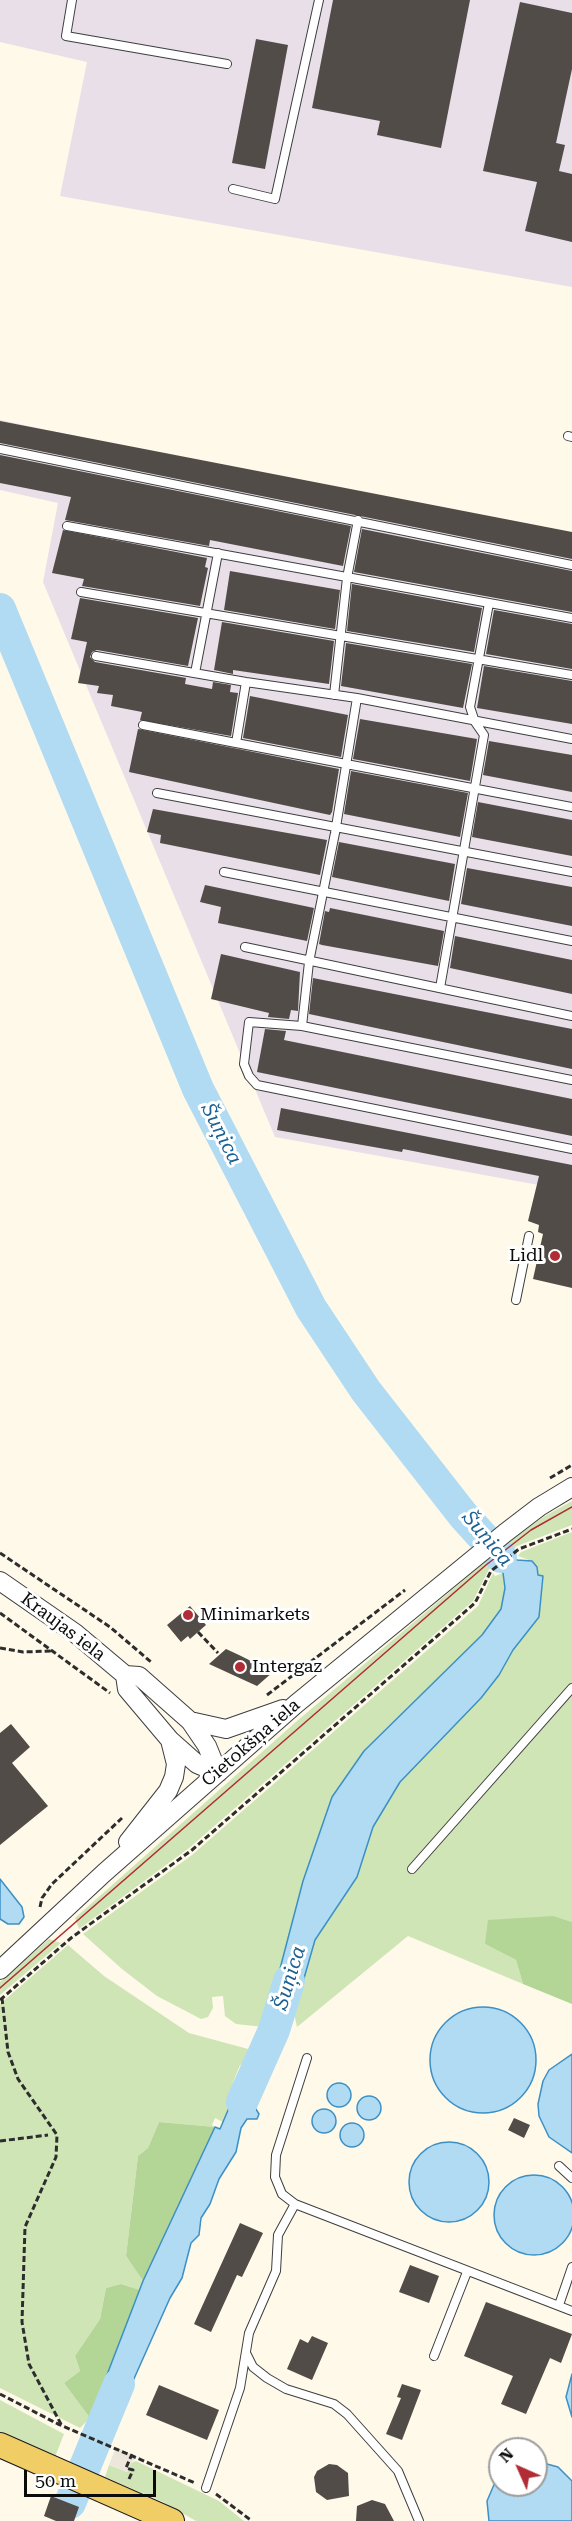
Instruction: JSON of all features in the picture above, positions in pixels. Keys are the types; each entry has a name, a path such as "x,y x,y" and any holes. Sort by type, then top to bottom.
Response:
{"main road":[{"path":"1,2446 93,2484 172,2521"}],"street":[{"name":"Cietokšņa iela","path":"0,1970 104,1873 296,1704 505,1533 539,1507 572,1487"},
{"name":"Kraujas iela","path":"0,1581 75,1633 125,1675 139,1676 190,1720 207,1746 218,1773"},
{"name":"Kraujas iela","path":"125,1675 127,1689 171,1740 197,1764 218,1773"},
{"path":"190,1720 226,1729 296,1704"},
{"path":"104,1873 171,1784 176,1764 171,1740"}],"lane":[{"path":"72,0 66,36 227,64"},
{"path":"233,189 275,199 319,0"},
{"path":"0,449 358,520 572,566"},
{"path":"334,695 347,578 358,520"},
{"path":"67,526 572,618"},
{"path":"195,673 218,553"},
{"path":"81,592 572,675"},
{"path":"440,988 477,788 484,735 475,722 470,707 489,603"},
{"path":"96,656 246,682 357,698 572,739"},
{"path":"236,743 246,682"},
{"path":"302,1026 309,962 336,826 357,698"},
{"path":"143,725 572,807"},
{"path":"157,793 572,872"},
{"path":"224,872 572,941"},
{"path":"245,946 309,962 572,1016"},
{"path":"572,1080 302,1026 249,1022 244,1064 249,1076 257,1085 572,1149"},
{"path":"516,1300 529,1236"},
{"path":"412,1869 572,1688"},
{"path":"306,2058 276,2156 275,2177 282,2194 295,2204 572,2311"},
{"path":"559,2166 572,2178"},
{"path":"206,2488 240,2388 249,2333 276,2271 278,2235 295,2204"},
{"path":"559,2305 572,2267"},
{"path":"434,2356 467,2272"},
{"path":"246,2353 253,2367 267,2378 286,2389 334,2404 347,2414 398,2471 419,2521"}],"path":[{"path":"64,2427 29,2364 22,2322 25,2227 56,2157 57,2135 18,2079 8,2052 1,1999 71,1938 192,1850 475,1603 491,1571 519,1549 572,1529"},
{"path":"0,1553 110,1627 158,1668"},
{"path":"258,1701 411,1586"},
{"path":"0,1613 106,1688 113,1697"},
{"path":"198,1632 218,1653"},
{"path":"0,1648 23,1652 54,1651"},
{"path":"52,1884 125,1816"},
{"path":"0,2141 48,2135"},
{"path":"0,2394 64,2427 116,2447 206,2488 252,2521"}],"shaded area":[{"path":"0,0 572,0 572,287 60,196 87,62 0,42"},
{"path":"0,420 572,541 572,1191 275,1137 43,582 58,503 0,490"},
{"path":"116,2447 137,2457 127,2472 109,2465"}],"green space":[{"path":"572,1501 572,1525 517,1546 489,1569 473,1601 189,1848 79,1929 75,1918 297,1721 511,1540 545,1516"},
{"path":"572,1532 572,1922 554,1916 485,1944 516,1960 523,1984 408,1936 297,2027 294,2013 315,1940 357,1877 373,1827 400,1782 481,1698 499,1675 513,1650 539,1617 538,1576 532,1561 518,1556 521,1552"},
{"path":"493,1573 495,1576 503,1573 505,1588 501,1609 482,1635 364,1751 332,1797 303,1881 264,2027 236,2024 225,2016 223,1996 212,1997 213,2008 208,2017 201,2019 157,1996 83,1934 192,1855 478,1606"},
{"path":"554,1916 572,1922 572,2004 523,1984 516,1960 485,1944 488,1920"},
{"path":"49,1939 61,1943 0,1995 0,1982"},
{"path":"68,1945 104,1976 189,2033 248,2049 248,2052 257,2057 255,2062 240,2065 233,2082 238,2087 223,2122 215,2118 212,2125 215,2127 159,2122 148,2148 138,2156 126,2256 143,2281 140,2290 121,2284 106,2288 100,2319 75,2356 80,2371 64,2383 90,2418 80,2428 0,2388 0,2004"},
{"path":"159,2122 215,2127 143,2281 126,2256 138,2156 148,2148"},
{"path":"121,2284 140,2290 90,2418 64,2383 80,2371 75,2356 100,2319 106,2288"},
{"path":"0,2400 64,2434 55,2457 0,2432"},
{"path":"136,2461 219,2501 244,2521 196,2521 163,2502 105,2477 109,2465 127,2472 131,2463"}],"water":[{"path":"479,1518 517,1560 532,1561 537,1567 538,1575 543,1576 539,1617 513,1650 499,1675 481,1698 400,1782 373,1827 357,1877 315,1940 294,2013 281,2024 274,2021 271,2003 303,1881 332,1797 364,1751 482,1635 501,1609 505,1588 503,1573 467,1530"},
{"path":"0,1879 22,1907 24,1917 19,1924 8,1924 0,1919"},
{"path":"483,2007 503,2011 521,2022 532,2040 536,2060 532,2080 521,2098 503,2109 483,2113 463,2109 445,2098 434,2080 430,2060 434,2040 445,2022 463,2011"},
{"path":"572,2054 572,2153 549,2137 539,2116 538,2104 543,2081 549,2070"},
{"path":"255,2062 263,2065 265,2071 254,2106 259,2114 257,2119 247,2119 241,2128 236,2152 219,2179 210,2204 201,2218 199,2235 191,2243 182,2278 170,2298 112,2428 90,2419 143,2281 215,2127 220,2129 248,2063"},
{"path":"339,2083 344,2084 350,2090 350,2100 344,2106 339,2107 334,2106 328,2100 327,2095 328,2090 334,2084"},
{"path":"369,2096 377,2100 381,2108 377,2116 369,2120 361,2116 357,2108 361,2100"},
{"path":"324,2109 332,2113 336,2121 332,2129 324,2133 316,2129 312,2121 316,2113"},
{"path":"352,2123 360,2127 364,2135 360,2143 352,2147 344,2143 340,2135 344,2127"},
{"path":"449,2142 464,2145 477,2154 486,2167 489,2182 486,2197 477,2210 464,2219 449,2222 434,2219 421,2210 412,2197 409,2182 412,2167 421,2154 434,2145"},
{"path":"534,2175 549,2178 562,2187 571,2200 574,2215 571,2230 562,2243 549,2252 534,2255 519,2252 506,2243 497,2230 494,2215 497,2200 506,2187 519,2178"},
{"path":"572,2374 572,2417 566,2397"},
{"path":"548,2464 558,2467 572,2481 572,2521 489,2521 489,2497 548,2497"}],"pier":[{"path":"487,1522 518,1557 499,1573 469,1538"}],"building":[{"path":"333,0 470,0 441,148 377,135 380,121 312,108"},
{"path":"520,2 572,13 572,69 556,143 565,145 559,171 572,174 572,242 525,231 537,182 483,171"},
{"path":"256,39 288,45 265,169 232,163"},
{"path":"0,421 572,532 572,559 0,443"},
{"path":"0,455 351,526 343,566 210,540 209,546 65,520 71,497 0,483"},
{"path":"362,529 572,571 572,612 354,572"},
{"path":"63,530 207,558 205,567 208,568 200,606 82,586 84,579 52,573"},
{"path":"230,571 340,590 335,629 224,610"},
{"path":"352,584 482,608 474,652 347,631"},
{"path":"80,598 198,618 188,666 97,650 92,652 90,657 95,662 186,678 185,684 212,689 213,682 231,685 230,692 238,693 231,736 140,720 142,712 111,706 113,695 97,693 99,686 78,683 87,642 71,639"},
{"path":"494,610 572,624 572,669 486,654"},
{"path":"222,622 334,641 329,684 233,670 233,674 214,670"},
{"path":"346,643 472,664 463,708 341,686"},
{"path":"484,666 572,681 572,724 477,708"},
{"path":"250,696 348,715 341,757 243,738"},
{"path":"360,719 477,739 470,781 353,759"},
{"path":"138,729 339,769 332,812 330,815 129,772"},
{"path":"489,741 572,755 572,792 483,775"},
{"path":"351,771 468,793 460,837 344,814"},
{"path":"478,802 572,820 572,856 472,837"},
{"path":"153,809 327,840 320,875 160,843 161,835 147,832"},
{"path":"339,842 455,864 449,901 332,877"},
{"path":"467,868 572,887 572,926 461,904"},
{"path":"205,885 314,908 307,941 218,923 221,907 200,902"},
{"path":"330,908 444,931 438,966 319,944 325,911 329,912"},
{"path":"455,936 572,960 572,994 450,968"},
{"path":"221,954 300,972 298,1011 291,1010 289,1019 268,1017 269,1013 211,999"},
{"path":"313,978 572,1029 572,1069 309,1014"},
{"path":"265,1029 286,1031 284,1040 572,1099 572,1136 257,1072"},
{"path":"281,1108 572,1165 572,1288 533,1279 543,1234 538,1232 539,1225 528,1221 539,1176 403,1149 402,1152 277,1130"},
{"name":"Minimarkets","path":"190,1606 206,1625 190,1639 188,1636 181,1642 167,1625"},
{"path":"226,1649 273,1672 257,1686 209,1664"},
{"path":"11,1724 30,1747 12,1763 48,1806 0,1845 0,1733"},
{"path":"514,2118 530,2125 524,2138 508,2130"},
{"path":"240,2223 263,2233 242,2277 237,2275 211,2332 194,2324"},
{"path":"410,2265 439,2276 429,2303 399,2292"},
{"path":"486,2302 572,2334 561,2363 550,2358 526,2414 501,2404 513,2376 464,2356"},
{"path":"312,2336 328,2343 312,2380 287,2369 300,2339 308,2343"},
{"path":"402,2384 421,2390 402,2440 386,2434 401,2398 397,2397"},
{"path":"159,2385 219,2410 207,2440 146,2415"},
{"path":"329,2464 337,2465 348,2473 349,2496 327,2500 316,2492 314,2477 317,2471"},
{"path":"51,2496 79,2507 74,2521 56,2521 44,2516"},
{"path":"372,2500 385,2504 394,2521 356,2521 357,2506"}],"waterway":[{"name":"Šuņica","path":"0,609 198,1089 311,1308 366,1391 463,1515 501,1557"},
{"name":"Šuņica","path":"242,2102 274,2030 289,1981"},
{"name":"Šuņica","path":"70,2503 119,2384"}],"tram line":[{"path":"0,1988 486,1565 531,1530 572,1507"}],"place":[{"name":"Lidl","path":"555,1256"},
{"name":"Minimarkets","path":"188,1615"},
{"name":"Intergaz","path":"240,1667"}]}
